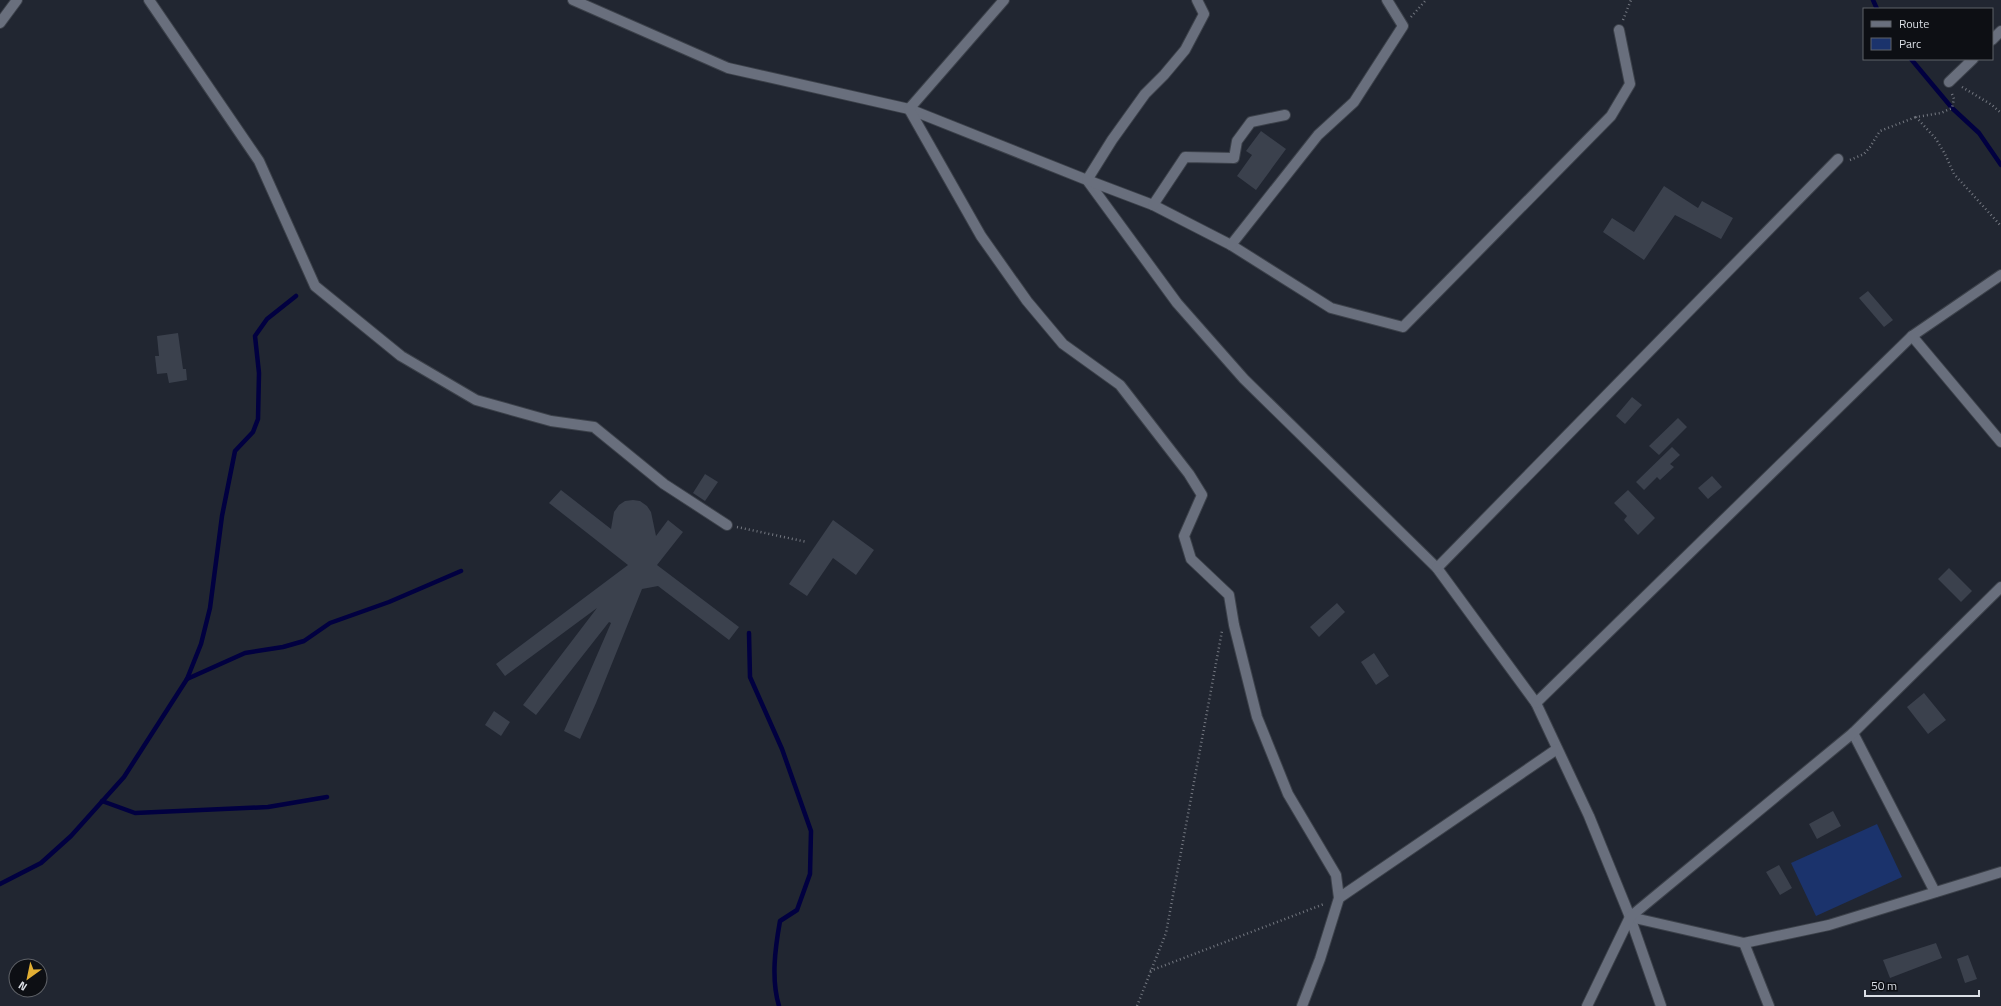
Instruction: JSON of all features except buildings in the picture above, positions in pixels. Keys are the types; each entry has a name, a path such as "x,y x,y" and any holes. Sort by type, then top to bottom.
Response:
{"street":[{"path":"1,21 17,0"},
{"path":"149,0 259,160 315,286 401,356 476,400 551,421 594,427 664,484 727,525"},
{"path":"573,0 728,68 909,109 1153,205 1231,245 1331,308 1403,327 1611,116 1630,84 1619,30"},
{"path":"909,109 1004,0"},
{"path":"1087,180 1112,140 1145,94 1164,75 1185,50 1204,14 1196,0"},
{"path":"1231,245 1251,223 1318,135 1354,102 1403,26 1387,0"},
{"path":"1993,39 2001,31"},
{"path":"1949,82 1972,60"},
{"path":"909,109 981,236 1027,301 1063,344 1120,385 1189,474 1202,495 1184,536 1191,559 1229,595 1257,718 1288,794 1336,875 1339,898 1320,960 1302,1006"},
{"path":"1153,205 1185,157 1210,156 1234,158 1237,141 1251,122 1285,115"},
{"path":"1437,568 1838,159"},
{"path":"1087,180 1177,303 1244,379 1437,568 1536,703 1589,816 1630,917 1661,1006"},
{"path":"1536,703 1912,336 2001,275"},
{"path":"1912,336 2001,442"},
{"path":"1587,1006 1630,917 1853,733 2001,587"},
{"path":"1853,733 1935,892"},
{"path":"1339,898 1557,749"},
{"path":"1630,917 1744,943 1829,925 2001,872"},
{"path":"1744,943 1769,1006"}],"path":[{"path":"1403,26 1426,0"},
{"path":"1619,30 1631,0"},
{"path":"1949,82 1981,97 2001,114"},
{"path":"1838,159 1851,160 1857,157 1870,147 1880,131 1916,118 1942,113 1952,108 1954,99 1949,82"},
{"path":"1916,118 1936,139 1954,174 2001,226"},
{"path":"727,525 807,542"},
{"path":"1137,1006 1166,933 1223,626"},
{"path":"1150,971 1339,898"}],"green space":[{"path":"1877,824 1902,877 1816,916 1791,863"}],"waterway":[{"path":"1873,0 1877,8"},
{"path":"1912,60 1952,108 1979,133 2001,165"},
{"path":"0,884 41,863 71,836 124,777 187,679 201,644 210,608 222,516 235,451 253,432 258,419 259,373 255,336 267,319 296,296"},
{"path":"187,679 245,653 283,647 304,641 330,623 389,602 461,571"},
{"path":"749,633 750,677 782,749 811,831 810,874 797,910 780,921 775,953 774,975 779,1006"},
{"path":"102,801 135,813 268,807 327,797"}]}
